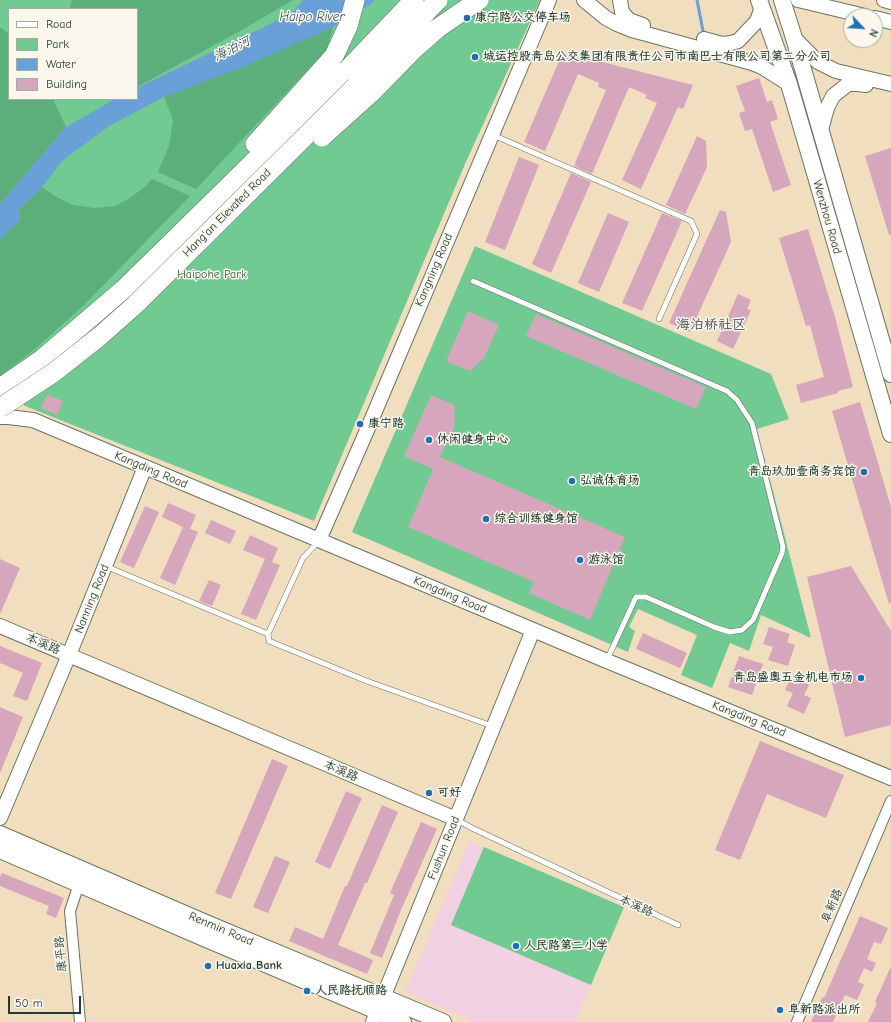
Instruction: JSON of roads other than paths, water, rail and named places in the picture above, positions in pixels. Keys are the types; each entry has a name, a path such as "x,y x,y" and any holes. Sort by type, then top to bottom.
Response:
{"highway":[{"path":"124,289 334,56 348,26 355,0"},
{"name":"Hang'an Elevated Road","path":"0,388 42,359 124,289 347,70 414,0"},
{"name":"Hang'an Elevated Road","path":"2,416 100,336 135,305 360,82 438,0"},
{"path":"135,305 371,93 414,49 438,28 479,0"}],"main road":[{"name":"Wenzhou Road","path":"782,0 891,374"},
{"name":"Wenzhou Road","path":"761,3 789,84 891,434"},
{"name":"Renmin Road","path":"0,834 206,923 403,1022"},
{"name":"Renmin Road","path":"0,850 378,1010 443,1022"}],"street":[{"name":"Kangning Road","path":"319,540 549,0"},
{"path":"584,0 606,18 617,24 632,30 752,63 762,67 789,84"},
{"path":"620,0 622,12 629,20 642,25 722,44 738,41 750,29 756,21 761,3"},
{"path":"798,0 843,11"},
{"path":"884,0 891,2"},
{"path":"794,38 818,62 836,71 891,84"},
{"path":"821,130 826,108 833,96 848,84 858,84 891,91"},
{"name":"Kangding Road","path":"2,416 33,420 607,661 891,778"},
{"name":"Nanning Road","path":"0,818 69,655 145,467"},
{"name":"本溪路","path":"0,626 456,819"},
{"name":"Fushun Road","path":"378,1010 533,630"},
{"name":"阜新路","path":"797,1022 891,800"},
{"name":"康平路","path":"79,884 70,911 80,1022"}],"lane":[{"path":"492,135 691,221 697,234 659,318"},
{"path":"473,281 727,392 737,400 752,423 783,547 782,553 753,620 742,630 730,632 714,627 646,596 636,597 607,661"},
{"path":"319,540 303,558 268,634 269,641 350,674 494,727"},
{"path":"105,566 268,634"},
{"name":"本溪路","path":"456,819 474,829 678,925"}],"water":[{"name":"Haipo River","path":"303,0 375,0 371,4 333,27 243,67 164,97 109,126 62,161 42,187 18,210 21,219 0,239 0,204 66,127 113,100 138,100 138,88 291,14"}],"waterway":[{"path":"697,0 704,36"}],"place":[{"name":"康宁路公交停车场","path":"467,18"},
{"name":"城运控股青岛公交集团有限责任公司市南巴士有限公司第二分公司","path":"475,57"},
{"name":"康宁路","path":"360,424"},
{"name":"休闲健身中心","path":"429,440"},
{"name":"青岛玖加壹商务宾馆","path":"864,472"},
{"name":"弘诚体育场","path":"572,481"},
{"name":"综合训练健身馆","path":"486,519"},
{"name":"游泳馆","path":"580,560"},
{"name":"青岛盛奥五金机电市场","path":"861,678"},
{"name":"可好","path":"429,793"},
{"name":"人民路第二小学","path":"516,946"},
{"name":"Huaxia Bank","path":"208,966"},
{"name":"人民路抚顺路","path":"307,991"},
{"name":"阜新路派出所","path":"780,1010"}],"district":[{"name":"海泊桥社区","path":"711,325"}],"water label":[{"name":"海泊河","path":"232,49"}],"park label":[{"name":"Haipohe Park","path":"212,275"}]}
